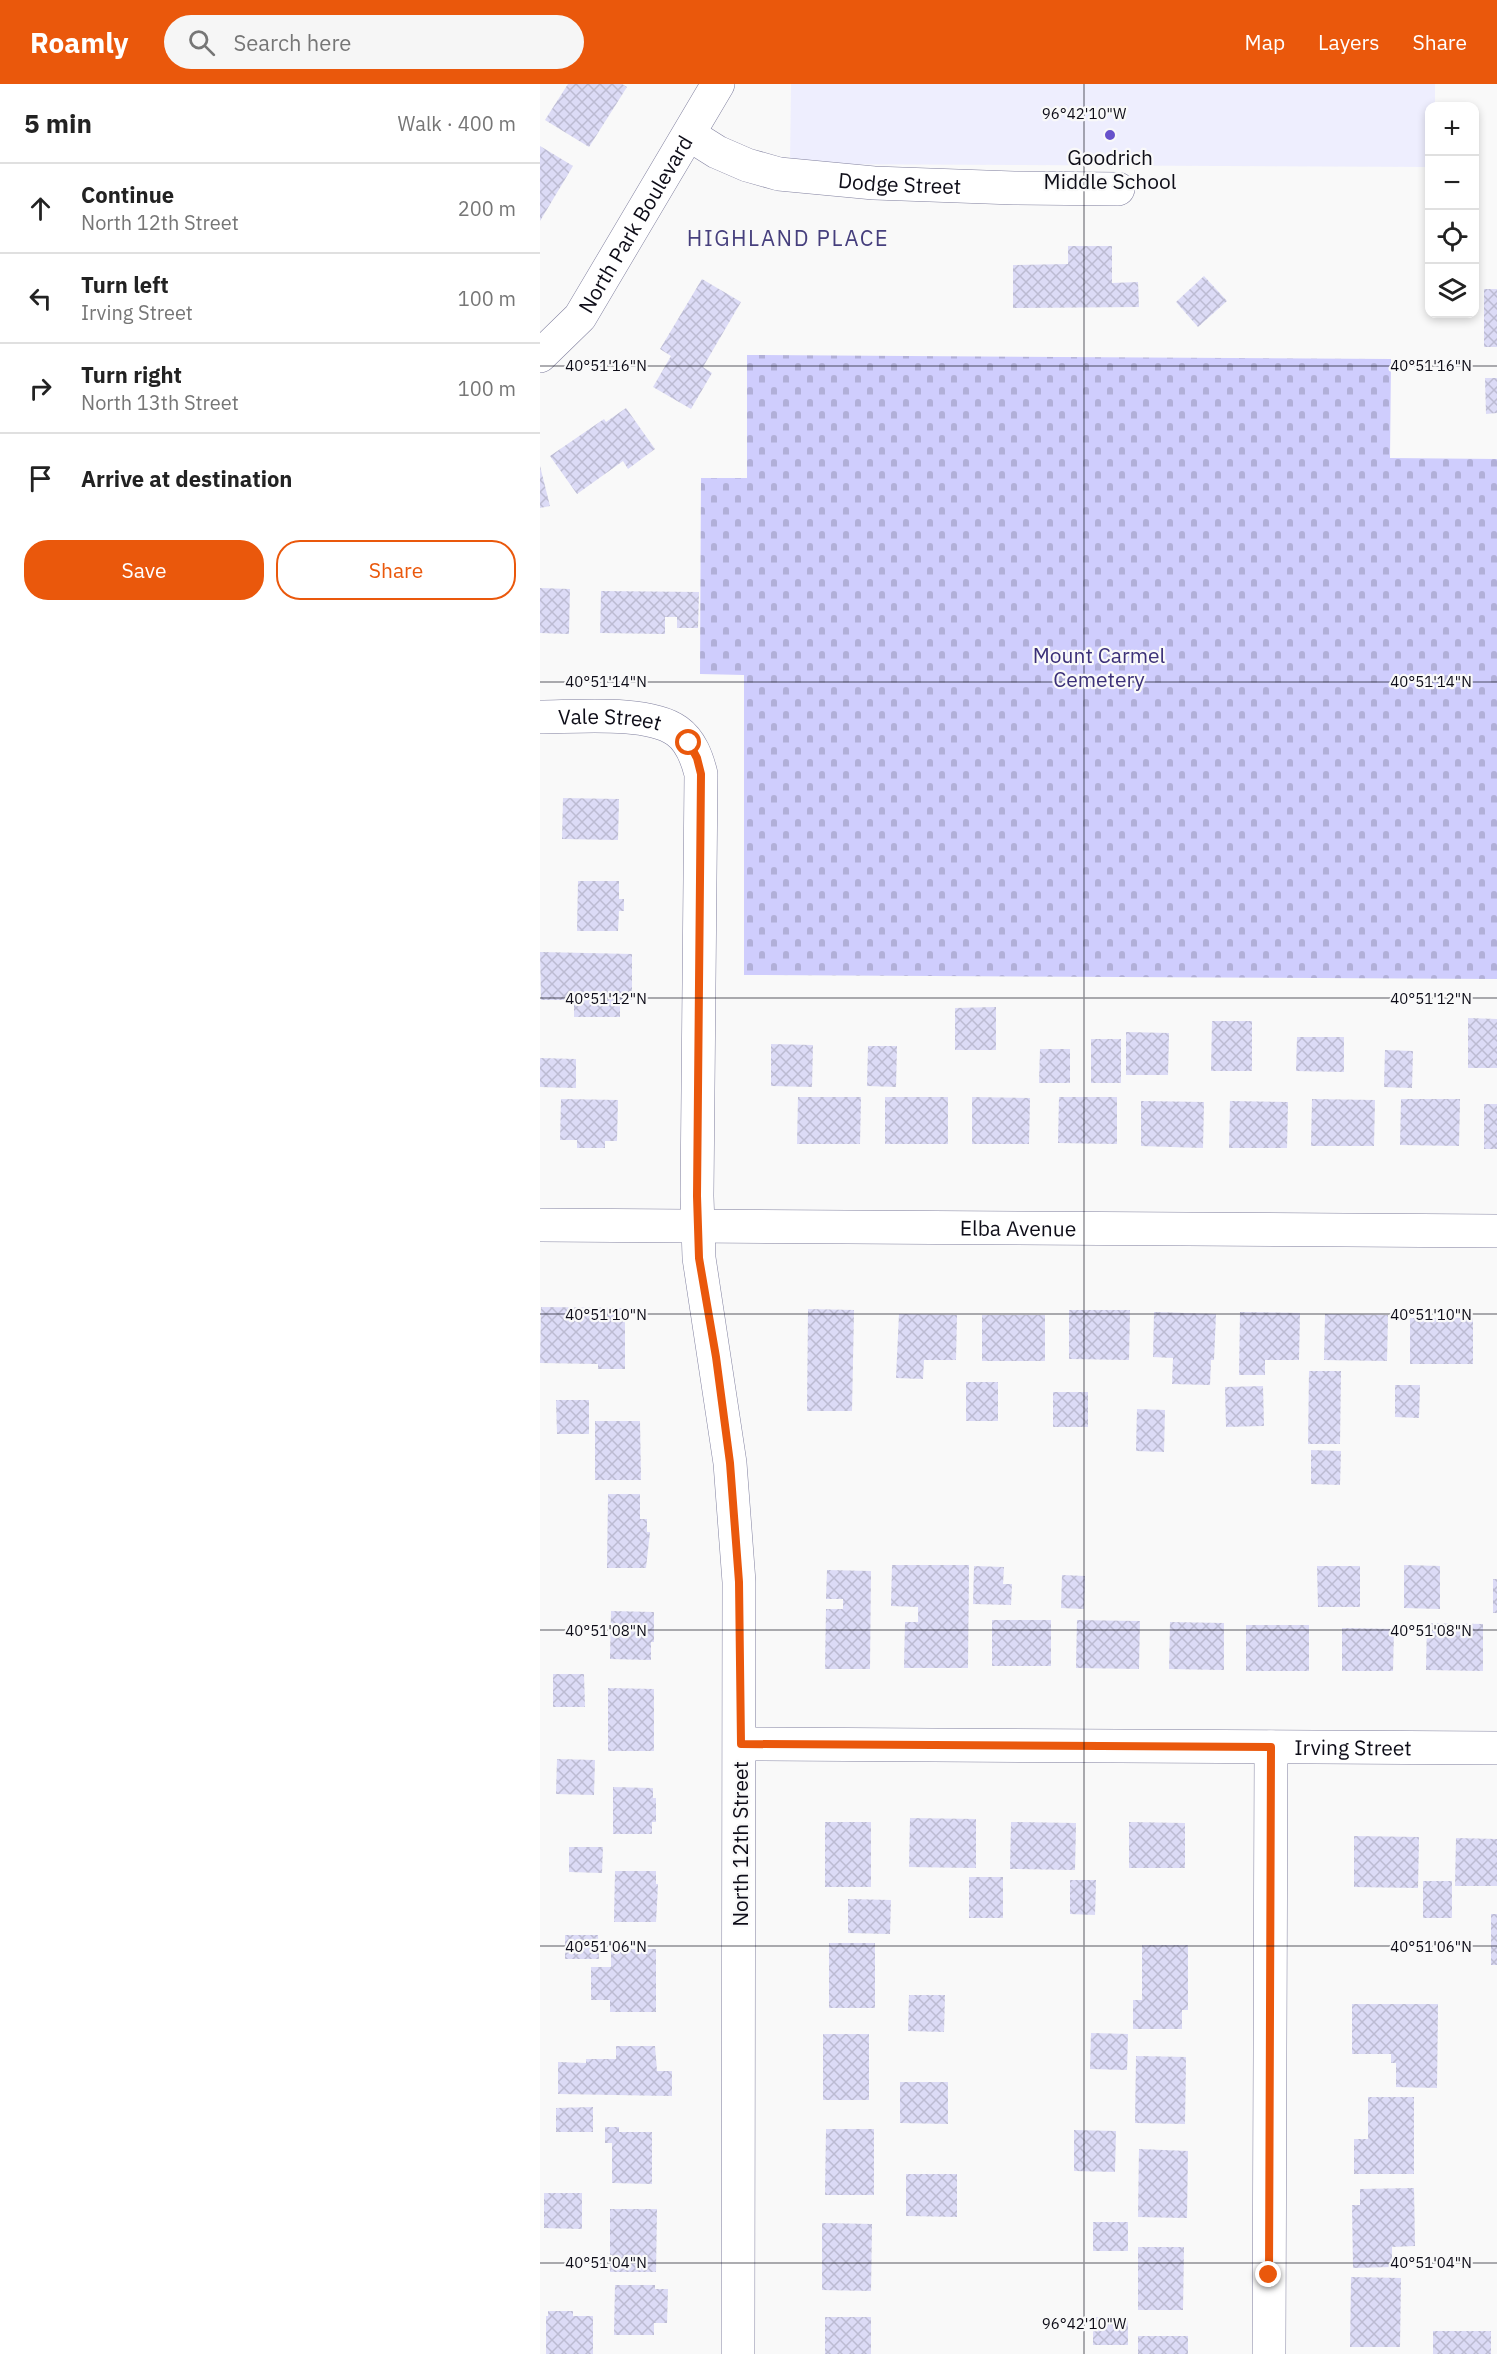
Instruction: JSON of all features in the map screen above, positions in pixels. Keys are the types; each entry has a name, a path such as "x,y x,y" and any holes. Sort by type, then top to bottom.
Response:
{"street":[{"name":"North Park Boulevard","path":"540,356 580,317 690,135 718,84"},
{"name":"Dodge Street","path":"690,135 717,152 747,165 778,174 885,183 1118,189"},
{"name":"Vale Street","path":"540,717 610,717 649,720 677,731"},
{"name":"North 12th Street","path":"677,731 689,743 697,758 701,774 697,1184 699,1258 716,1357 730,1463 739,1582 741,1744 738,2354"},
{"name":"Elba Avenue","path":"540,1226 1497,1231"},
{"name":"Irving Street","path":"741,1744 1497,1748"},
{"path":"1269,2354 1271,1747"}],"shaded area":[{"name":"Goodrich Middle School","path":"791,84 1435,84 1435,102 1425,102 1425,167 790,164"}],"green space":[{"name":"Mount Carmel Cemetery","path":"747,355 1391,359 1390,458 1497,459 1497,979 744,975 744,675 700,674 701,478 747,478"}],"building":[{"path":"568,84 622,84 627,87 589,147 545,120"},
{"path":"540,146 573,166 540,221"},
{"path":"1068,246 1112,246 1112,283 1138,282 1139,307 1013,308 1013,265 1068,264"},
{"path":"1204,276 1227,301 1198,327 1176,302"},
{"path":"702,279 741,302 703,367 712,373 691,409 653,387 671,356 660,349"},
{"path":"1484,289 1497,289 1497,347 1484,347"},
{"path":"1485,378 1497,378 1497,413 1486,414"},
{"path":"626,408 655,449 628,469 623,461 577,494 550,456 604,419 606,422"},
{"path":"540,466 550,506 540,508"},
{"path":"540,588 570,589 569,634 540,633"},
{"path":"601,591 699,592 698,628 677,628 677,617 665,617 665,634 600,633"},
{"path":"563,798 619,799 618,840 562,839"},
{"path":"578,881 619,881 619,899 624,899 624,911 619,911 618,931 577,931"},
{"path":"540,952 632,954 632,1000 620,1000 620,1017 574,1017 574,1000 541,1000"},
{"path":"996,1007 996,1050 955,1050 955,1008"},
{"path":"1468,1018 1497,1019 1497,1068 1468,1068"},
{"path":"1212,1021 1252,1021 1252,1071 1211,1071"},
{"path":"1126,1032 1169,1033 1168,1075 1126,1075"},
{"path":"1297,1037 1344,1037 1344,1072 1296,1071"},
{"path":"1091,1039 1121,1039 1121,1083 1091,1083"},
{"path":"771,1044 813,1045 812,1087 771,1086"},
{"path":"868,1046 897,1046 896,1087 867,1086"},
{"path":"1040,1049 1070,1049 1070,1083 1039,1083"},
{"path":"1385,1050 1413,1051 1412,1088 1384,1087"},
{"path":"540,1058 576,1059 576,1088 540,1087"},
{"path":"798,1097 861,1097 860,1144 797,1144"},
{"path":"885,1097 948,1097 948,1144 885,1144"},
{"path":"972,1097 1030,1098 1029,1144 972,1144"},
{"path":"1059,1097 1117,1097 1117,1144 1058,1143"},
{"path":"561,1099 618,1100 617,1141 605,1141 605,1148 577,1148 577,1140 560,1140"},
{"path":"1312,1099 1375,1100 1374,1146 1311,1146"},
{"path":"1401,1099 1460,1099 1459,1146 1400,1145"},
{"path":"1141,1101 1204,1102 1203,1148 1141,1146"},
{"path":"1230,1101 1288,1102 1287,1148 1229,1148"},
{"path":"1484,1104 1497,1104 1497,1149 1484,1149"},
{"path":"541,1307 625,1308 625,1369 598,1369 598,1364 540,1363"},
{"path":"808,1309 854,1310 852,1411 807,1411"},
{"path":"1069,1310 1130,1310 1129,1360 1069,1359"},
{"path":"1154,1312 1216,1314 1214,1360 1211,1360 1210,1385 1172,1384 1173,1358 1153,1357"},
{"path":"1240,1312 1300,1313 1299,1360 1265,1360 1265,1375 1239,1375"},
{"path":"899,1314 957,1315 956,1360 924,1360 923,1379 896,1378"},
{"path":"1325,1314 1388,1315 1387,1361 1324,1360"},
{"path":"982,1315 1045,1315 1045,1361 982,1361"},
{"path":"1410,1318 1473,1318 1473,1364 1410,1364"},
{"path":"1309,1371 1341,1371 1340,1444 1308,1444"},
{"path":"966,1382 998,1382 998,1421 966,1421"},
{"path":"1395,1385 1420,1385 1419,1418 1395,1417"},
{"path":"1263,1386 1264,1426 1226,1427 1225,1387"},
{"path":"1053,1392 1088,1392 1088,1427 1053,1427"},
{"path":"556,1400 589,1400 589,1434 557,1434"},
{"path":"1137,1409 1165,1410 1164,1452 1136,1451"},
{"path":"595,1421 640,1421 641,1480 595,1480"},
{"path":"1311,1450 1341,1451 1340,1485 1311,1484"},
{"path":"608,1494 640,1494 640,1519 647,1519 647,1532 650,1532 646,1568 607,1568"},
{"path":"892,1565 969,1565 968,1668 904,1668 905,1622 918,1622 918,1607 891,1606"},
{"path":"1404,1565 1440,1566 1440,1609 1404,1608"},
{"path":"974,1566 1004,1567 1003,1584 1012,1584 1011,1605 973,1604"},
{"path":"1317,1566 1360,1566 1360,1607 1318,1607"},
{"path":"827,1570 871,1571 870,1669 825,1669 826,1609 843,1609 843,1599 826,1599"},
{"path":"1062,1575 1085,1576 1084,1609 1061,1608"},
{"path":"1493,1579 1497,1579 1497,1613 1493,1613"},
{"path":"611,1611 654,1612 654,1642 651,1642 651,1660 610,1659"},
{"path":"992,1620 1051,1620 1051,1666 992,1666"},
{"path":"1077,1620 1140,1621 1139,1669 1076,1668"},
{"path":"1170,1622 1224,1623 1224,1670 1169,1669"},
{"path":"1427,1623 1483,1624 1483,1671 1426,1670"},
{"path":"1246,1625 1309,1625 1309,1671 1246,1671"},
{"path":"1342,1628 1394,1629 1393,1671 1342,1671"},
{"path":"553,1674 584,1674 585,1707 553,1707"},
{"path":"608,1688 654,1689 654,1751 608,1751"},
{"path":"557,1759 595,1760 594,1795 556,1794"},
{"path":"613,1787 653,1788 653,1798 656,1798 656,1822 652,1822 652,1834 613,1834"},
{"path":"910,1818 976,1819 976,1868 909,1867"},
{"path":"825,1822 871,1822 871,1887 825,1887"},
{"path":"1011,1822 1076,1823 1075,1870 1010,1869"},
{"path":"1129,1822 1185,1823 1185,1868 1129,1868"},
{"path":"1354,1836 1419,1837 1418,1888 1354,1887"},
{"path":"1456,1838 1497,1839 1497,1886 1455,1886"},
{"path":"569,1847 603,1847 602,1873 569,1872"},
{"path":"615,1871 656,1871 656,1884 658,1884 656,1922 614,1922"},
{"path":"969,1877 1003,1877 1003,1918 969,1918"},
{"path":"1070,1880 1096,1880 1095,1915 1070,1914"},
{"path":"1423,1881 1452,1881 1452,1918 1423,1918"},
{"path":"848,1899 891,1900 890,1934 848,1933"},
{"path":"1491,1914 1497,1914 1497,1965 1491,1965"},
{"path":"565,1935 598,1935 599,1959 565,1959"},
{"path":"829,1943 875,1943 875,2008 829,2008"},
{"path":"1142,1945 1188,1945 1188,2010 1182,2010 1182,2029 1133,2029 1133,2000 1142,2000"},
{"path":"611,1949 656,1949 656,2012 610,2012 610,2000 591,2000 591,1967 611,1967"},
{"path":"909,1995 945,1995 944,2032 908,2031"},
{"path":"1352,2004 1438,2004 1437,2088 1396,2087 1396,2063 1391,2063 1391,2054 1352,2054"},
{"path":"1091,2033 1128,2034 1127,2070 1090,2069"},
{"path":"823,2034 869,2034 869,2100 823,2100"},
{"path":"616,2046 655,2046 657,2071 672,2071 672,2096 558,2094 558,2062 586,2063 586,2059 616,2059"},
{"path":"1136,2056 1186,2057 1185,2124 1135,2123"},
{"path":"900,2082 948,2082 948,2124 900,2123"},
{"path":"1368,2097 1414,2097 1414,2174 1354,2174 1354,2139 1368,2139"},
{"path":"593,2107 593,2132 556,2132 556,2108"},
{"path":"605,2127 619,2127 619,2132 652,2132 652,2184 612,2183 612,2143 605,2143"},
{"path":"826,2129 874,2129 874,2195 825,2195"},
{"path":"1074,2130 1116,2131 1115,2172 1074,2171"},
{"path":"1139,2149 1188,2151 1187,2218 1138,2217"},
{"path":"906,2174 957,2174 957,2217 906,2216"},
{"path":"1414,2188 1415,2246 1392,2247 1392,2267 1353,2268 1352,2205 1360,2205 1360,2189"},
{"path":"544,2193 582,2193 582,2229 544,2228"},
{"path":"610,2209 657,2209 656,2272 610,2272"},
{"path":"1093,2222 1128,2222 1128,2251 1093,2251"},
{"path":"822,2223 872,2224 871,2291 822,2290"},
{"path":"1138,2247 1184,2247 1183,2310 1138,2310"},
{"path":"1351,2277 1401,2278 1400,2347 1350,2347"},
{"path":"615,2285 655,2285 655,2289 668,2289 667,2323 654,2323 654,2335 614,2335"},
{"path":"548,2311 573,2311 573,2316 593,2316 593,2354 546,2354"},
{"path":"825,2317 871,2317 871,2354 825,2354"},
{"path":"1093,2317 1128,2317 1128,2345 1093,2345"},
{"path":"1433,2331 1491,2331 1491,2354 1433,2354"},
{"path":"1138,2336 1188,2336 1188,2354 1138,2354"}],"place":[{"name":"Goodrich Middle School","path":"1110,135"}],"district":[{"name":"HIGHLAND PLACE","path":"788,237"}],"route":[{"path":"689,743 697,758 701,774 697,1196 699,1258 716,1357 730,1463 739,1582 741,1744 1271,1747 1269,2275"}]}
